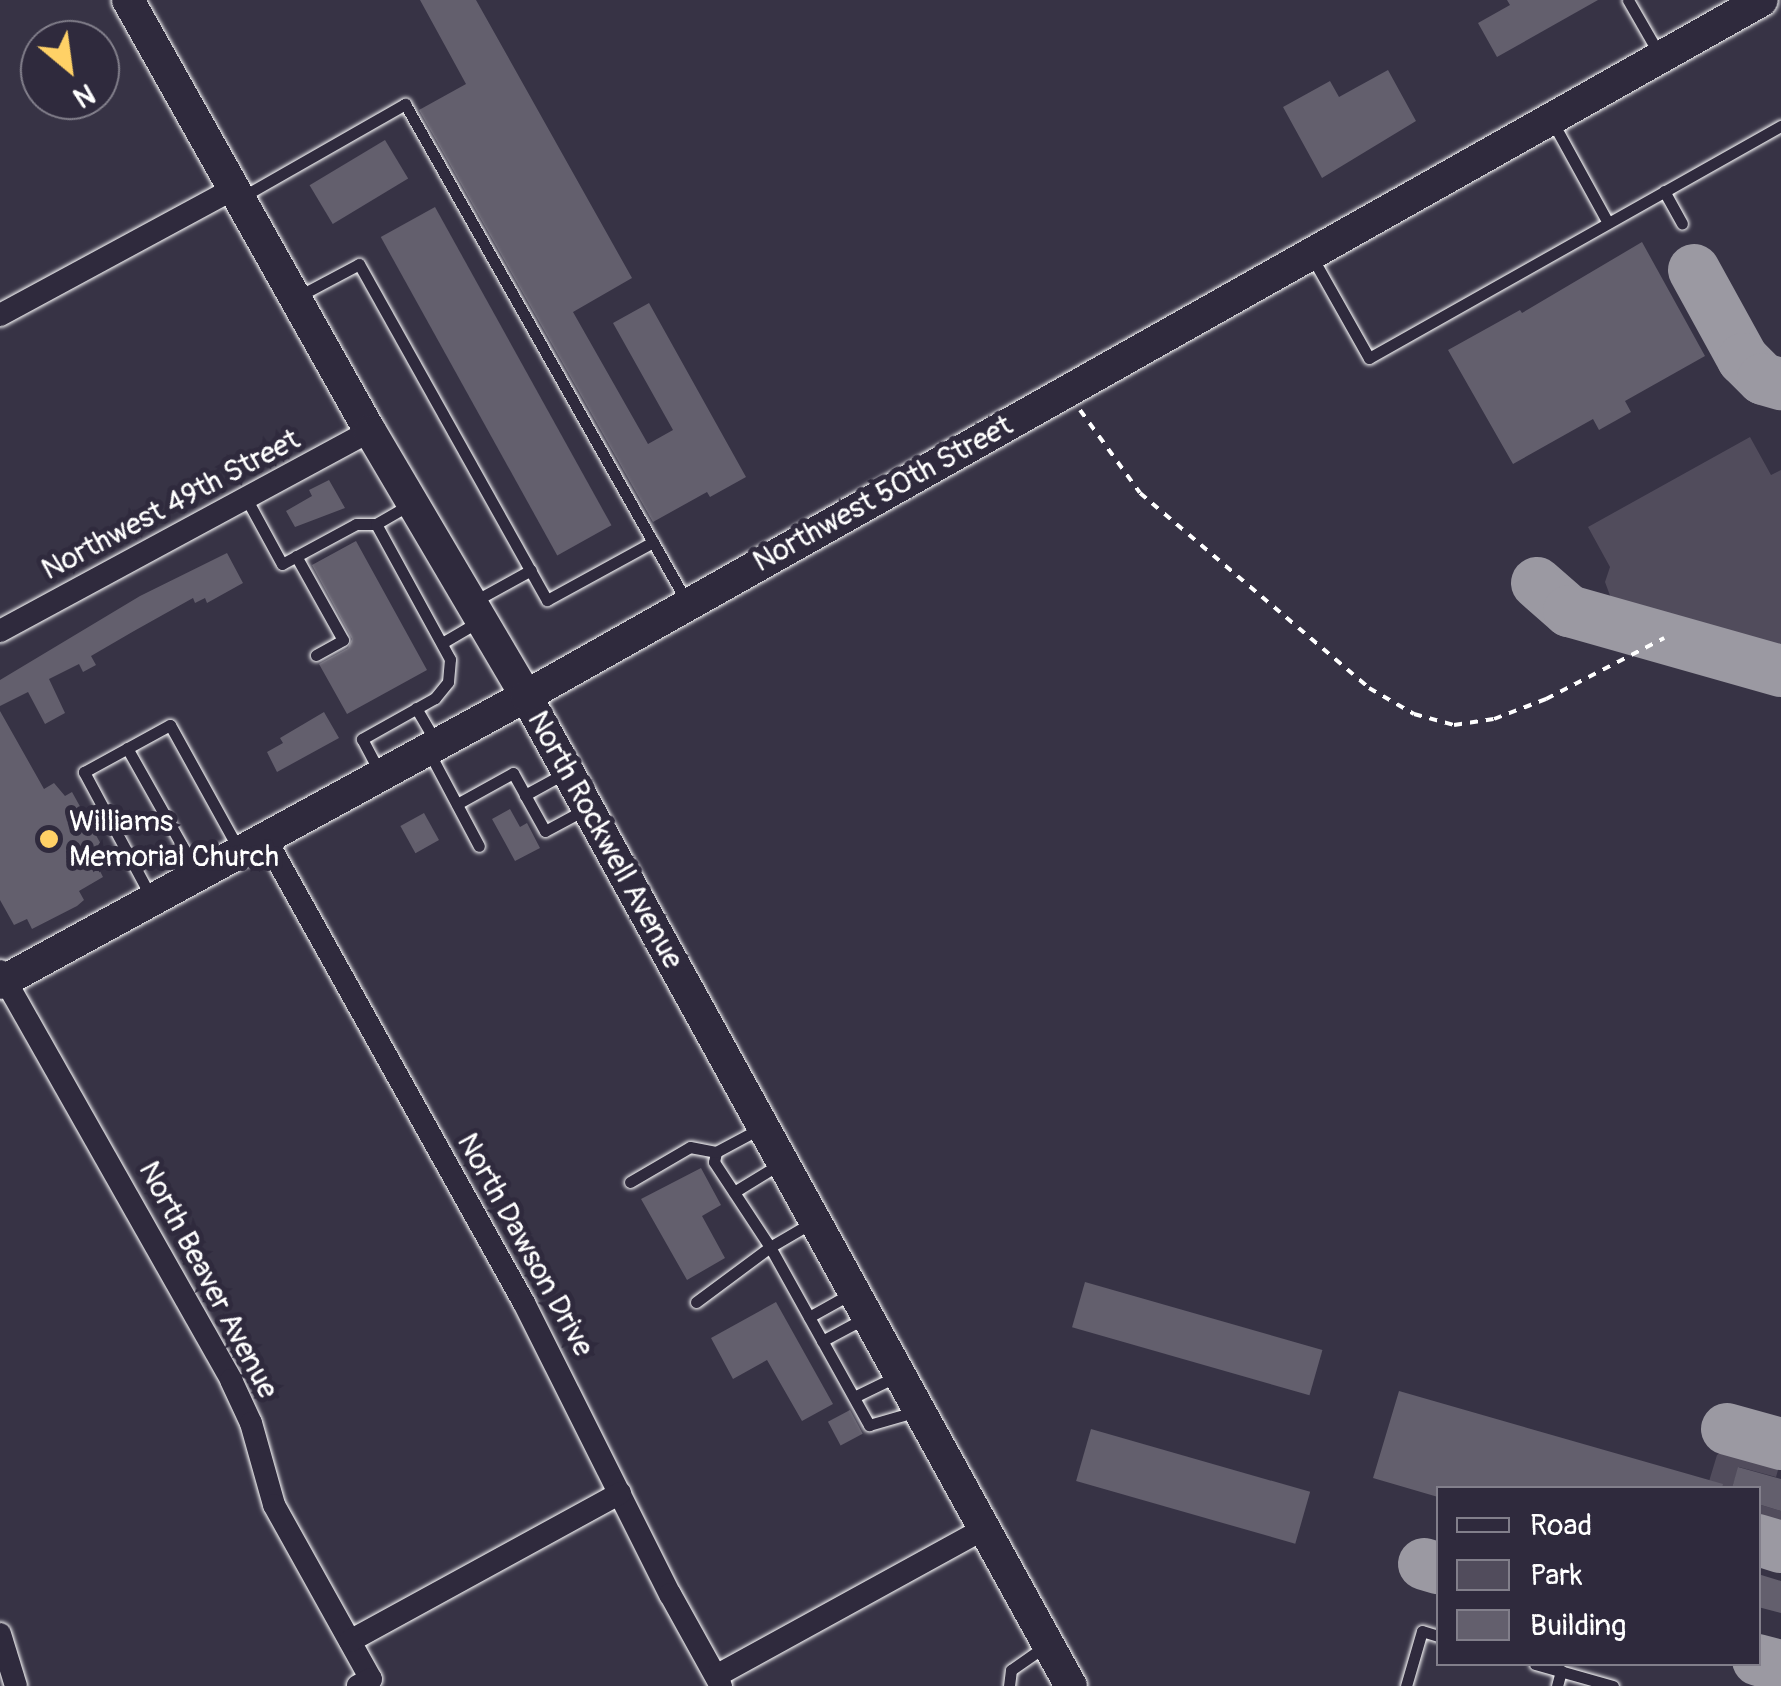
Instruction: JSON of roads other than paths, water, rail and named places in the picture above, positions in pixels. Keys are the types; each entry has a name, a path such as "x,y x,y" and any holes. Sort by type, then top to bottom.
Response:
{"street":[{"name":"North Rockwell Avenue","path":"128,0 294,298 568,771 916,1412 1071,1686"},
{"name":"Northwest 50th Street","path":"2,978 153,901 526,696 1762,0"},
{"path":"0,316 236,194"},
{"name":"Northwest 49th Street","path":"0,631 370,431"},
{"name":"North Dawson Drive","path":"253,845 524,1303 718,1681"},
{"name":"North Beaver Avenue","path":"2,978 232,1380 251,1423 274,1505 350,1640 364,1682"},
{"path":"350,1640 620,1494"},
{"path":"718,1681 982,1530"},
{"path":"0,1634 16,1686"}],"lane":[{"path":"1628,0 1661,57"},
{"path":"236,194 405,104 688,604"},
{"path":"1550,119 1608,222"},
{"path":"1310,254 1369,358 1781,126"},
{"path":"1664,191 1682,224"},
{"path":"294,298 358,264 547,600 653,542"},
{"path":"246,498 282,564 356,524 376,524 412,503"},
{"path":"376,524 450,659 448,682 434,698 362,738 382,775"},
{"path":"296,556 343,640 316,655"},
{"path":"442,643 476,611 531,570"},
{"path":"416,708 479,846"},
{"path":"153,901 84,772 170,725 253,845"},
{"path":"127,748 199,875"},
{"path":"525,794 568,771"},
{"path":"457,804 513,773 545,831 588,808"},
{"path":"630,1182 690,1146 716,1152 762,1127"},
{"path":"716,1152 714,1162 770,1246 869,1426 916,1412"},
{"path":"734,1192 782,1162"},
{"path":"696,1302 770,1246 814,1222"},
{"path":"809,1317 859,1306"},
{"path":"822,1341 859,1306"},
{"path":"854,1398 897,1376"},
{"path":"1406,1686 1422,1631 1436,1635"},
{"path":"1009,1686 1011,1670 1047,1644"},
{"path":"1542,1666 1614,1686"},
{"path":"1556,1686 1561,1671"}],"place":[{"name":"Williams Memorial Church","path":"49,839"}]}
